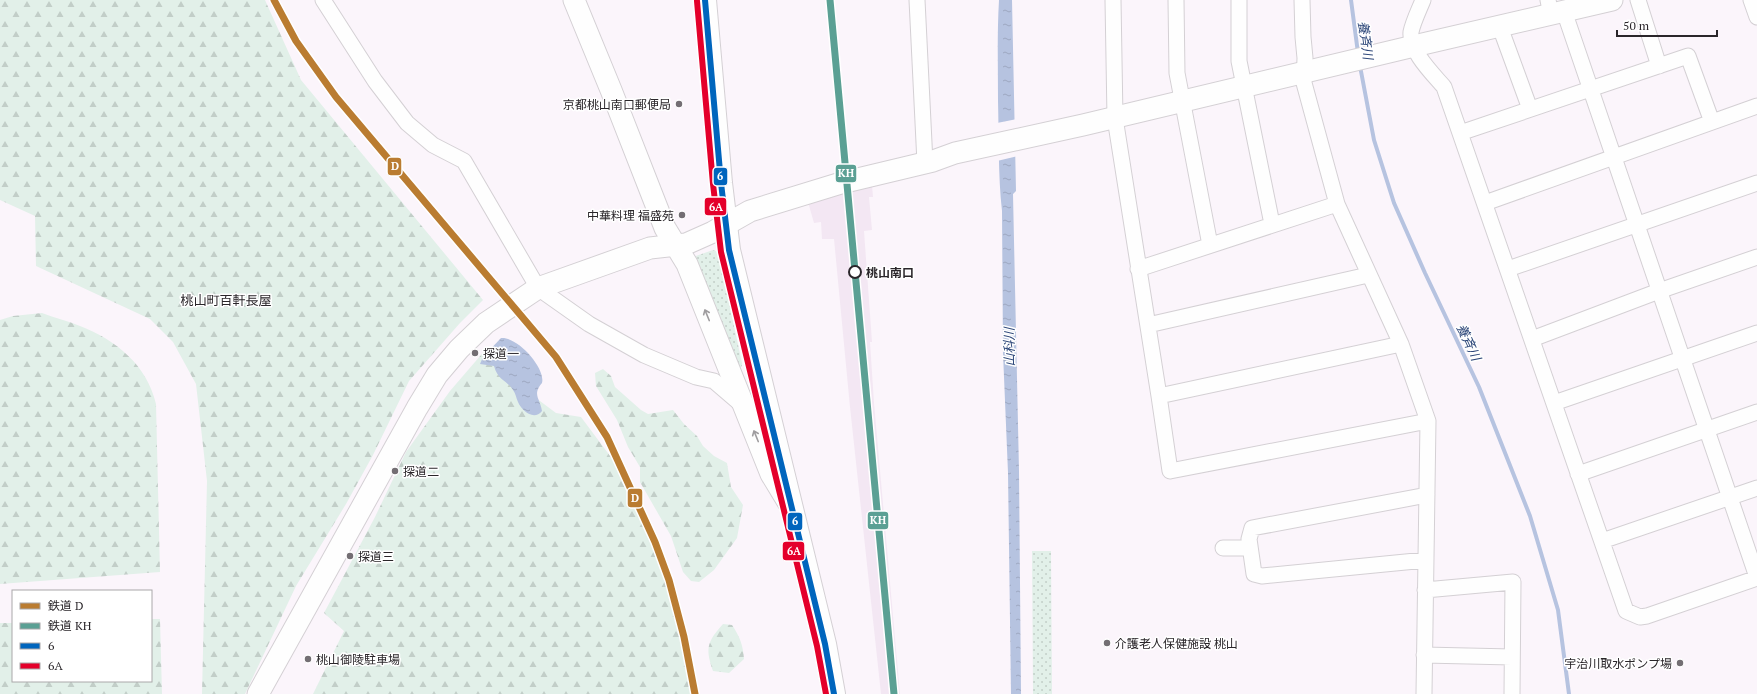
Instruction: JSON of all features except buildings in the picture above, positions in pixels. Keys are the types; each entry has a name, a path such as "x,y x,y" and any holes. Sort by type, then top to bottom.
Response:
{"main road":[{"path":"705,0 720,183 731,258 825,644 834,694"}],"street":[{"path":"324,0 375,81 407,123 433,146 464,160 538,288 589,324 644,355 696,377 714,381 744,407"},
{"path":"574,0 662,221 687,264 771,474 792,508"},
{"path":"917,0 925,163"},
{"path":"1113,0 1114,118 1170,471 1428,421"},
{"path":"1176,0 1177,73 1210,246"},
{"path":"1239,0 1239,61 1272,224"},
{"path":"1302,0 1305,58 1304,83 1337,204 1368,275 1401,344 1428,421 1424,694"},
{"path":"1423,0 1411,33 1414,46 1418,55 1444,87 1626,611 1640,617 1647,616 1757,578 1707,429 1658,291 1591,88 1554,9"},
{"path":"258,694 417,408 437,375 458,349 486,323 538,288 650,248 675,244 686,244 757,208 841,183 925,163 955,153 1114,118 1358,59 1500,27 1554,9 1612,0"},
{"path":"1638,0 1659,66"},
{"path":"1751,0 1757,17"},
{"path":"1500,27 1530,109"},
{"path":"1460,133 1688,56 1712,122"},
{"path":"1485,203 1757,106"},
{"path":"1508,269 1757,183"},
{"path":"1138,269 1337,204"},
{"path":"1532,339 1658,291 1757,257"},
{"path":"1148,325 1368,275"},
{"path":"1554,403 1757,333"},
{"path":"1159,396 1401,344"},
{"path":"1578,474 1757,412"},
{"path":"1602,541 1757,488"},
{"path":"1426,560 1262,576 1254,574 1248,539 1252,528 1427,495"},
{"path":"1223,548 1250,548"},
{"path":"1425,590 1513,582 1512,694"},
{"path":"1424,655 1512,657"}],"shaded area":[{"path":"872,185 873,197 869,197 872,230 864,231 872,342 870,342 900,694 881,694 850,407 834,239 822,239 821,222 814,223 808,202"}],"green space":[{"path":"0,0 265,0 301,80 483,300 460,323 409,381 373,455 346,504 296,586 245,694 202,694 207,481 196,384 173,342 150,319 36,266 35,216 0,200"},
{"path":"713,250 718,252 742,363 742,366 738,369 693,257"},
{"path":"42,313 75,324 106,339 128,356 145,377 152,390 156,404 160,572 0,584 0,320 13,316"},
{"path":"487,348 504,374 556,413 581,417 625,476 660,551 681,620 695,694 313,694 344,631 324,613 375,517 406,452 450,391"},
{"path":"603,369 611,376 615,387 641,410 648,414 673,410 684,424 697,436 703,446 714,456 727,463 731,487 743,505 737,538 714,570 699,582 691,581 683,572 671,536 640,482 640,467 628,447 617,420 596,386 595,373"},
{"path":"1032,551 1051,551 1052,694 1033,694"},
{"path":"152,619 160,619 162,694 0,694 0,623 12,623 12,682 152,682"},
{"path":"723,624 732,625 741,641 744,654 744,659 729,673 713,671 708,651 711,641"}],"water":[{"name":"山科川","path":"999,0 1012,0 1016,191 1013,194 1019,471 1021,694 1011,694 1008,473 1003,353 1002,211 999,156"},
{"path":"501,338 515,342 522,347 540,369 542,383 537,394 542,411 539,414 528,414 522,409 515,393 511,387 500,378 494,366 480,364 483,357"}],"pier":[{"path":"1017,119 1018,156 997,161 997,123"}],"waterway":[{"name":"養斉川","path":"1351,0 1358,53"},
{"name":"養斉川","path":"1360,66 1374,140 1394,203 1425,273 1479,387 1530,516 1558,610 1569,694"}],"rail line":[{"name":"D","path":"274,0 296,41 336,97 556,357 607,437 655,542 669,580 684,637 695,694"},
{"name":"KH","path":"830,0 894,694"}],"transit line":[{"name":"6","path":"705,0 721,183 729,250 825,644 834,694"},
{"name":"6A","path":"697,1 713,184 721,252 817,646 826,694"}],"place":[{"name":"京都桃山南口郵便局","path":"679,104"},
{"name":"中華料理 福盛苑","path":"682,215"},
{"name":"桃山南口","path":"855,272"},
{"name":"探道一","path":"475,353"},
{"name":"探道二","path":"395,471"},
{"name":"探道三","path":"350,556"},
{"name":"介護老人保健施設 桃山","path":"1107,643"},
{"name":"桃山御陵駐車場","path":"308,659"},
{"name":"宇治川取水ポンプ場","path":"1680,663"}],"district":[{"name":"桃山町百軒長屋","path":"226,300"}]}
